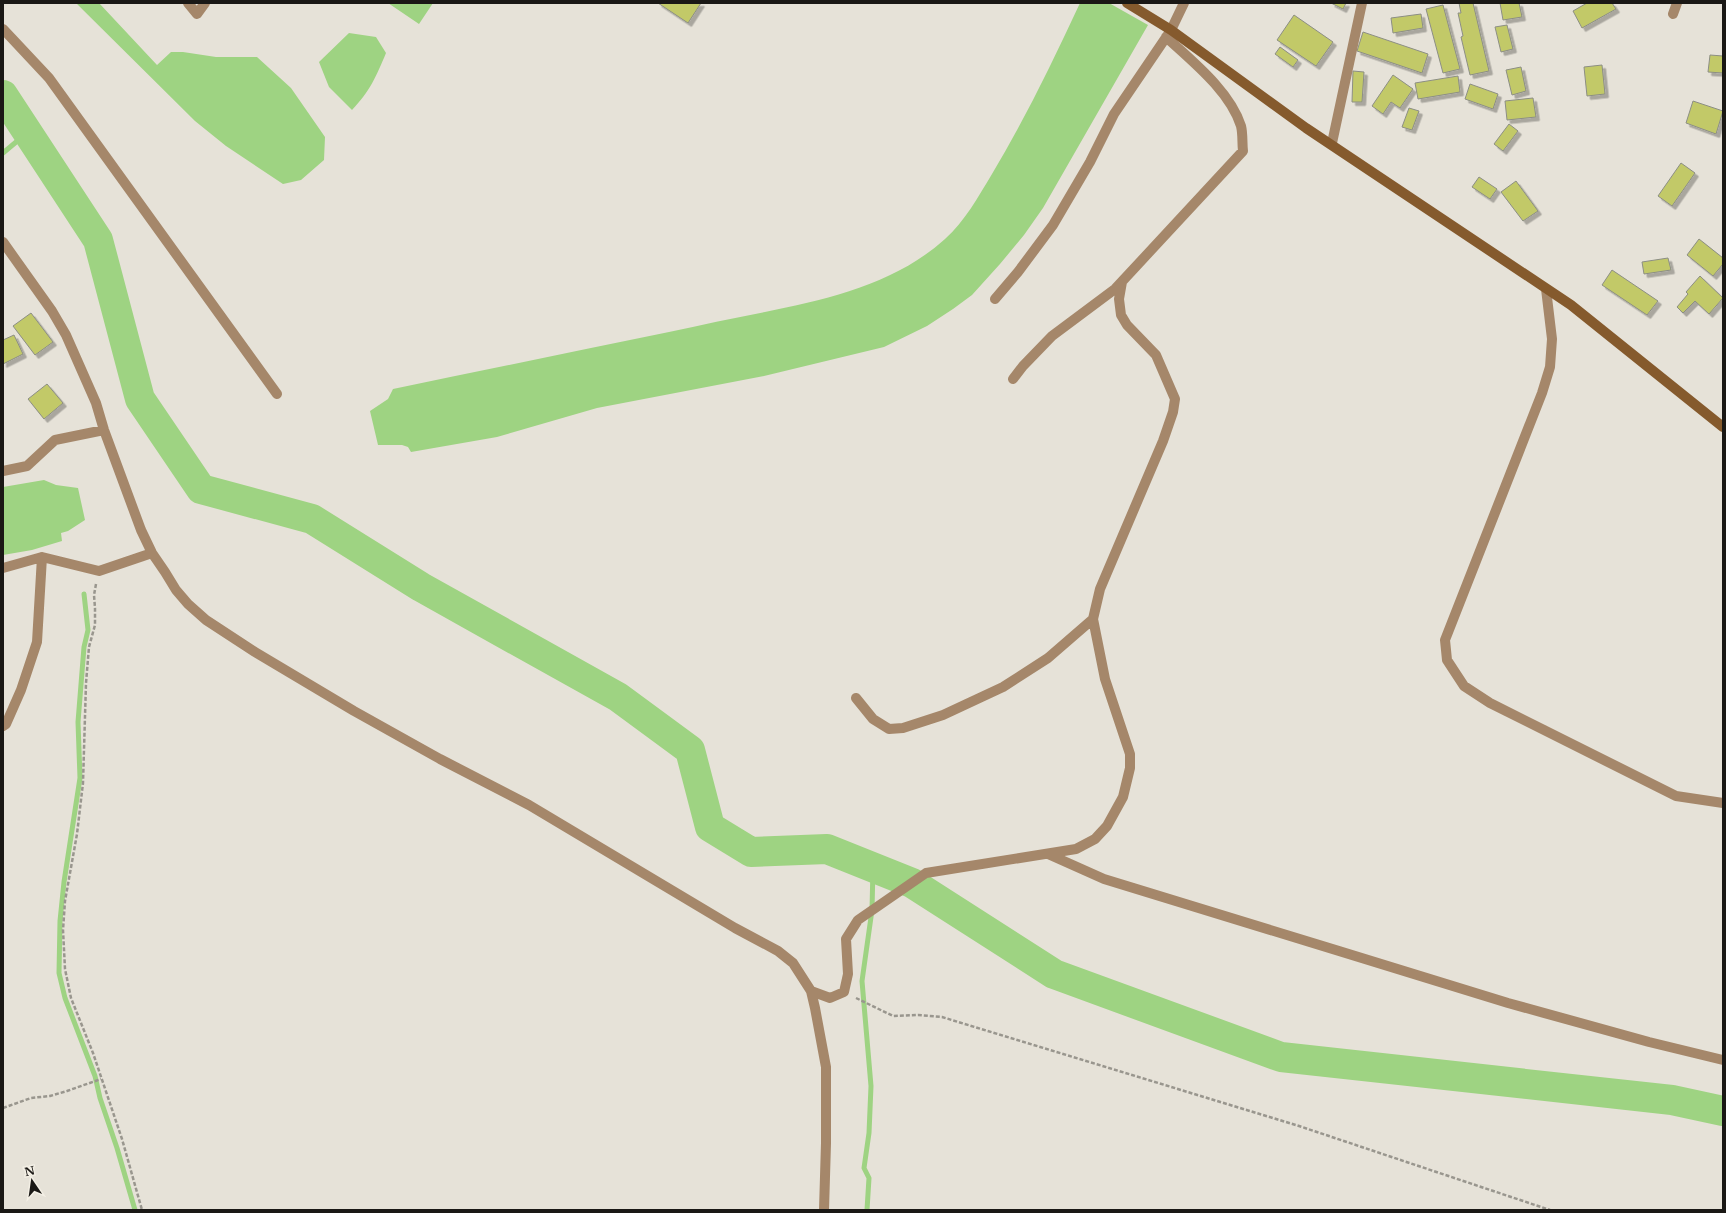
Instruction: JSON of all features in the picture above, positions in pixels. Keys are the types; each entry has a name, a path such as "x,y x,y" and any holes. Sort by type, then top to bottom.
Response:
{"main road":[{"path":"1126,3 1306,128 1332,143 1571,305 1723,427"}],"street":[{"path":"188,3 197,14 205,3"},
{"path":"995,300 1053,225 1090,162 1114,114 1184,3"},
{"path":"1332,143 1362,3"},
{"path":"1673,14 1677,3"},
{"path":"3,29 49,78 277,394"},
{"path":"1013,379 1023,366 1052,336 1115,289 1243,151 1242,127 1233,107 1166,30"},
{"path":"3,242 52,311 62,329 89,386 141,530 152,553 176,590 188,604 206,620 255,652 354,711 440,759 529,804 735,928 778,951 793,963 810,991 815,1008 826,1067 824,1210"},
{"path":"810,991 830,998 844,992 848,974 846,940 858,920 926,873 1076,849 1095,839 1107,826 1122,797 1130,768 1130,754 1104,679 1093,619 1100,589 1163,441 1173,412 1175,398 1156,355 1127,325 1121,315 1119,299 1122,282"},
{"path":"1546,289 1552,338 1550,367 1542,393 1445,640 1447,660 1464,686 1490,703 1676,796 1723,803"},
{"path":"3,470 27,466 55,440 104,430"},
{"path":"3,568 42,556 99,571 152,553"},
{"path":"3,726 6,724 21,690 36,642 42,556"},
{"path":"856,698 873,718 889,729 903,728 943,716 1002,687 1048,658 1093,619"},
{"path":"1048,854 1104,879 1339,951 1538,1011 1649,1042 1723,1060"}],"path":[{"path":"99,571 94,595 95,625 89,647 86,683 83,783 77,834 65,901 63,930 65,969 71,998 86,1033 122,1139 142,1210"},
{"path":"856,998 892,1016 918,1015 942,1017 1299,1126 1550,1210"},
{"path":"3,1108 31,1098 50,1096 101,1079"}],"shaded area":[{"path":"76,3 99,3 157,65 171,52 183,52 216,57 257,57 291,88 325,137 324,160 301,180 283,184 226,146 195,121"},
{"path":"388,3 433,3 419,24"},
{"path":"1080,3 1109,3 1148,25 1043,208 1024,235 972,295 927,326 884,347 764,376 597,408 497,437 411,452 408,447 402,445 378,445 370,411 388,399 393,389 765,312 837,295 860,288 883,278 905,268 926,255 945,239 959,224 982,191 1027,111"},
{"path":"349,33 376,37 386,53 372,83 364,96 352,110 329,87 319,62"},
{"path":"44,480 56,485 78,488 85,520 68,531 61,533 62,541 32,550 3,555 3,487"}],"building":[{"path":"658,3 701,3 688,23"},
{"path":"1331,3 1346,3 1343,9"},
{"path":"1459,3 1473,3 1489,71 1470,75 1461,37 1463,36 1458,13 1461,13"},
{"path":"1500,3 1519,3 1522,17 1503,20"},
{"path":"1587,3 1612,3 1616,9 1582,28 1573,11"},
{"path":"1443,5 1460,69 1443,73 1426,9"},
{"path":"1421,14 1423,28 1393,33 1391,18"},
{"path":"1294,15 1333,42 1316,66 1277,40"},
{"path":"1507,25 1513,49 1501,52 1495,27"},
{"path":"1363,32 1428,54 1422,73 1357,51"},
{"path":"1280,47 1298,60 1293,67 1275,54"},
{"path":"1710,55 1723,56 1723,73 1708,72"},
{"path":"1602,65 1605,94 1587,96 1584,67"},
{"path":"1521,67 1526,91 1512,95 1506,70"},
{"path":"1353,71 1364,72 1362,102 1352,102"},
{"path":"1393,75 1413,89 1400,108 1391,102 1383,114 1372,106"},
{"path":"1458,76 1460,92 1418,99 1415,83"},
{"path":"1470,84 1498,94 1493,109 1465,99"},
{"path":"1533,98 1536,117 1507,120 1505,101"},
{"path":"1693,101 1723,111 1716,134 1686,123"},
{"path":"1409,108 1419,111 1412,130 1402,127"},
{"path":"1509,124 1518,131 1503,151 1494,144"},
{"path":"1681,163 1695,173 1672,206 1658,196"},
{"path":"1479,177 1497,189 1490,199 1472,187"},
{"path":"1516,181 1538,211 1523,221 1501,192"},
{"path":"1699,239 1723,258 1723,264 1713,276 1687,255"},
{"path":"1668,258 1671,270 1644,274 1642,262"},
{"path":"1612,270 1658,301 1647,315 1602,285"},
{"path":"1700,276 1723,298 1709,314 1695,301 1683,313 1677,307 1688,294 1686,292"},
{"path":"31,313 53,342 35,355 13,326"},
{"path":"14,335 23,354 3,364 3,340"},
{"path":"47,384 63,403 44,419 28,399"}],"waterway":[{"path":"3,95 98,240 140,399 201,489 312,519 421,587 618,697 690,750 710,827 751,852 827,849 912,883 1054,974 1281,1057 1672,1100 1723,1111"},
{"path":"3,153 28,132"},
{"path":"84,594 88,630 84,647 78,722 80,778 64,882 60,921 59,973 65,998 95,1076 100,1098 117,1148 135,1210"},
{"path":"867,1210 869,1178 864,1168 869,1133 871,1086 862,981 872,910 873,867"}]}
